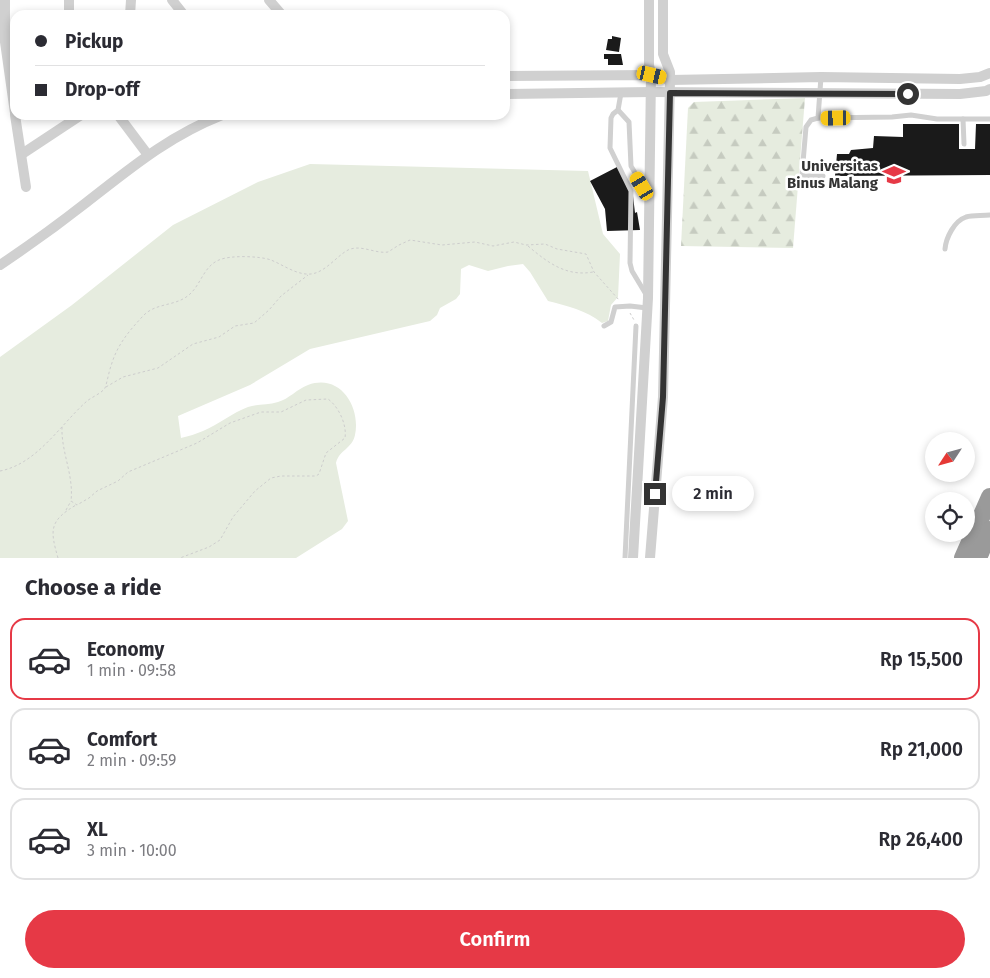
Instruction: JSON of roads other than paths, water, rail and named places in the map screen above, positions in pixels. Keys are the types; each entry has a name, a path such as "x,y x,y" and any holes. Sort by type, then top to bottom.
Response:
{"highway":[{"path":"964,558 990,496"},
{"path":"978,558 990,530"}],"street":[{"path":"6,0 6,42 10,74"},
{"path":"172,0 180,10"},
{"path":"269,0 278,10"},
{"path":"649,0 649,65 652,75 651,199 644,394 634,554 650,555 663,397 668,202 670,72 664,54 663,0"},
{"path":"510,76 652,75 670,80 821,77 960,79 980,77 990,73"},
{"path":"960,79 960,94"},
{"path":"510,94 651,92 960,94 990,89"},
{"path":"16,120 26,187"},
{"path":"22,154 73,120"},
{"path":"122,120 148,155"},
{"path":"0,265 44,235 148,155 196,126 210,120"},
{"path":"651,199 668,202"}],"lane":[{"path":"818,118 821,77"},
{"path":"604,326 612,322 615,307 648,303 630,263 631,191 610,148 611,118 618,110 621,93"},
{"path":"618,110 630,122 631,166 651,199"},
{"path":"823,176 804,176 802,171 808,123 818,118 911,115 937,119 990,119"},
{"path":"963,119 964,144"},
{"path":"945,249 946,239 961,220 990,216"},
{"path":"625,558 636,326"}],"place":[{"name":"Universitas Binus Malang","path":"894,175"}]}
